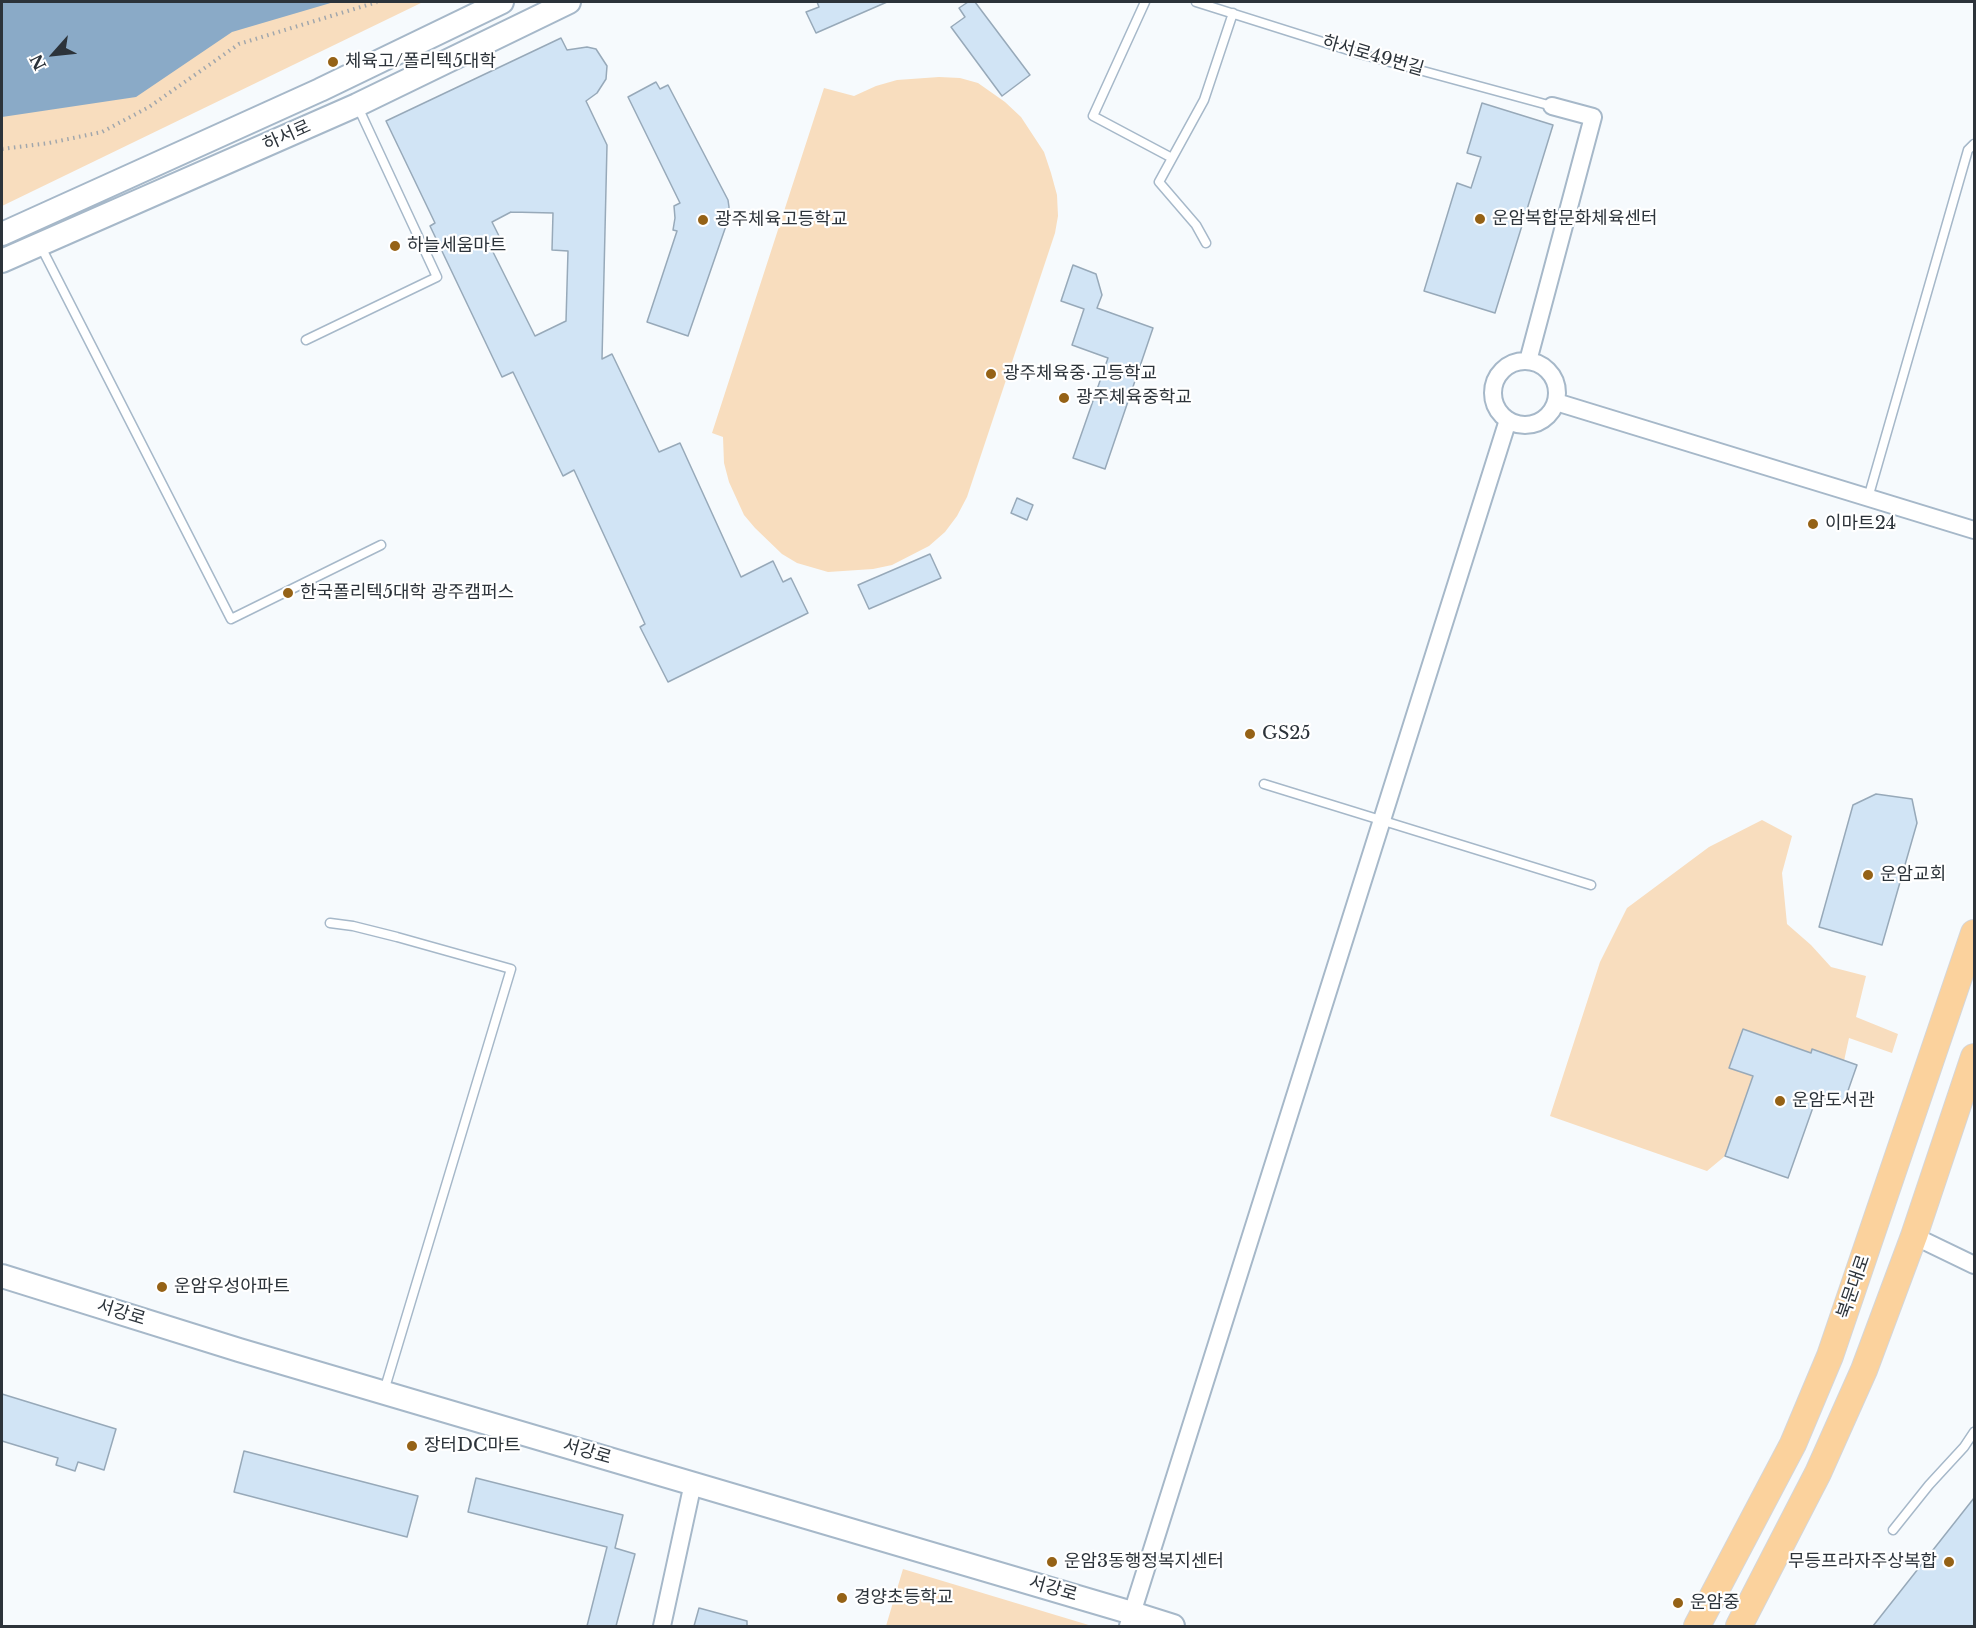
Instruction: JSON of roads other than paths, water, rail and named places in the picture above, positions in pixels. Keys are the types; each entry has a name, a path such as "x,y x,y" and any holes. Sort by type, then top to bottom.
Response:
{"main road":[{"name":"하서로","path":"2,234 320,90 502,2"},
{"name":"하서로","path":"2,261 357,105 569,2"},
{"name":"북문대로","path":"1697,1626 1792,1444 1830,1356 1974,933"},
{"name":"북문대로","path":"1739,1626 1822,1462 1864,1370 1914,1236 1974,1057"},
{"name":"서강로","path":"2,1276 239,1350 693,1483 1130,1620 1173,1626"}],"street":[{"path":"1528,360 1593,117 1552,106"},
{"path":"1528,360 1544,365 1557,384 1556,402 1549,415 1540,422 1518,425 1500,413 1494,403 1495,380 1501,370 1510,363 1528,360"},
{"path":"1556,402 1974,530"},
{"path":"1130,1620 1508,420"},
{"path":"1914,1236 1974,1265"},
{"path":"662,1626 693,1483"}],"lane":[{"path":"1145,2 1093,116 1172,158"},
{"name":"하서로49번길","path":"1196,2 1364,55 1552,106"},
{"path":"1206,243 1196,225 1159,182 1204,100 1233,13"},
{"path":"306,340 437,277 357,105"},
{"path":"1868,498 1968,150 1974,144"},
{"path":"40,245 231,619 381,544"},
{"path":"1264,784 1591,885"},
{"path":"330,923 398,937 511,969 383,1392"},
{"path":"1893,1530 1929,1485 1964,1447 1974,1432"}],"water":[{"path":"2,2 334,2 232,32 136,97 2,117"}],"place":[{"name":"체육고/폴리텍5대학","path":"333,62"},
{"name":"운암복합문화체육센터","path":"1480,219"},
{"name":"광주체육고등학교","path":"703,220"},
{"name":"하늘세움마트","path":"395,246"},
{"name":"광주체육중·고등학교","path":"991,374"},
{"name":"광주체육중학교","path":"1064,398"},
{"name":"이마트24","path":"1813,524"},
{"name":"한국폴리텍5대학 광주캠퍼스","path":"288,593"},
{"name":"GS25","path":"1250,734"},
{"name":"운암교회","path":"1868,875"},
{"name":"운암도서관","path":"1780,1101"},
{"name":"운암우성아파트","path":"162,1287"},
{"name":"장터DC마트","path":"412,1446"},
{"name":"운암3동행정복지센터","path":"1052,1562"},
{"name":"무등프라자주상복합","path":"1949,1562"},
{"name":"경양초등학교","path":"842,1598"},
{"name":"운암중","path":"1678,1603"}]}
